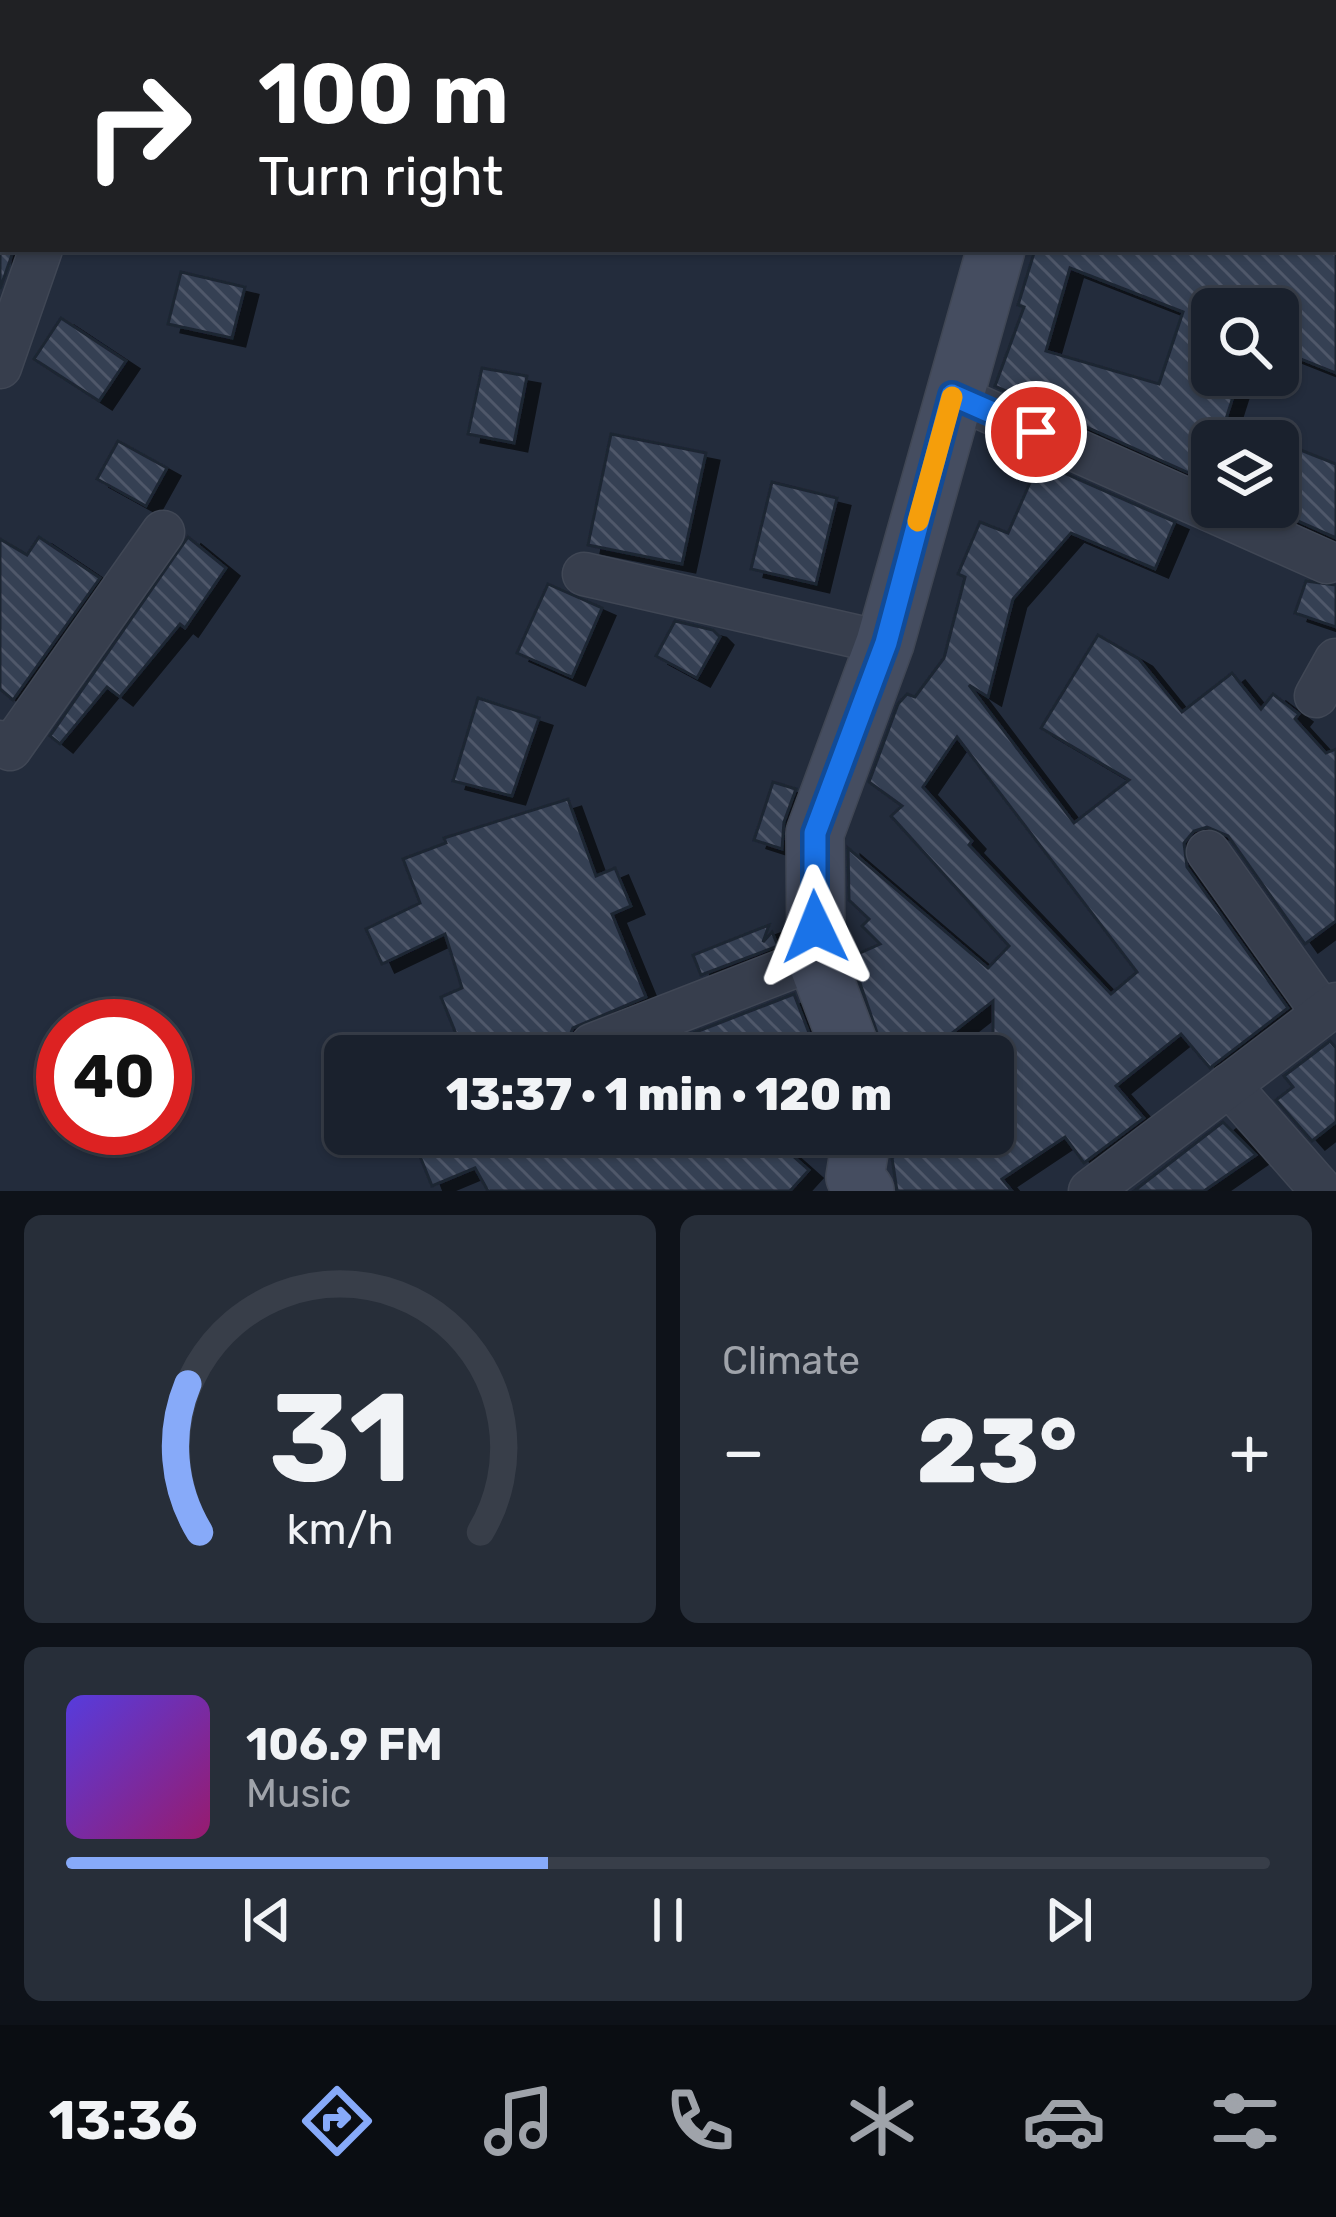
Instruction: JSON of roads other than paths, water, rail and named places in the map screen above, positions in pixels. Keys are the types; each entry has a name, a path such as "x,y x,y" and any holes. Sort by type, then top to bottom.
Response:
{"street":[{"path":"0,367 39,252"},
{"path":"845,1035 816,958 815,833 886,643 995,252"},
{"path":"952,395 1327,562"},
{"path":"0,742 10,749 163,532"},
{"path":"584,574 886,643"},
{"path":"1090,1191 1329,1008 1208,852"},
{"path":"618,1035 816,958"},
{"path":"1229,1085 1322,1191"}]}
